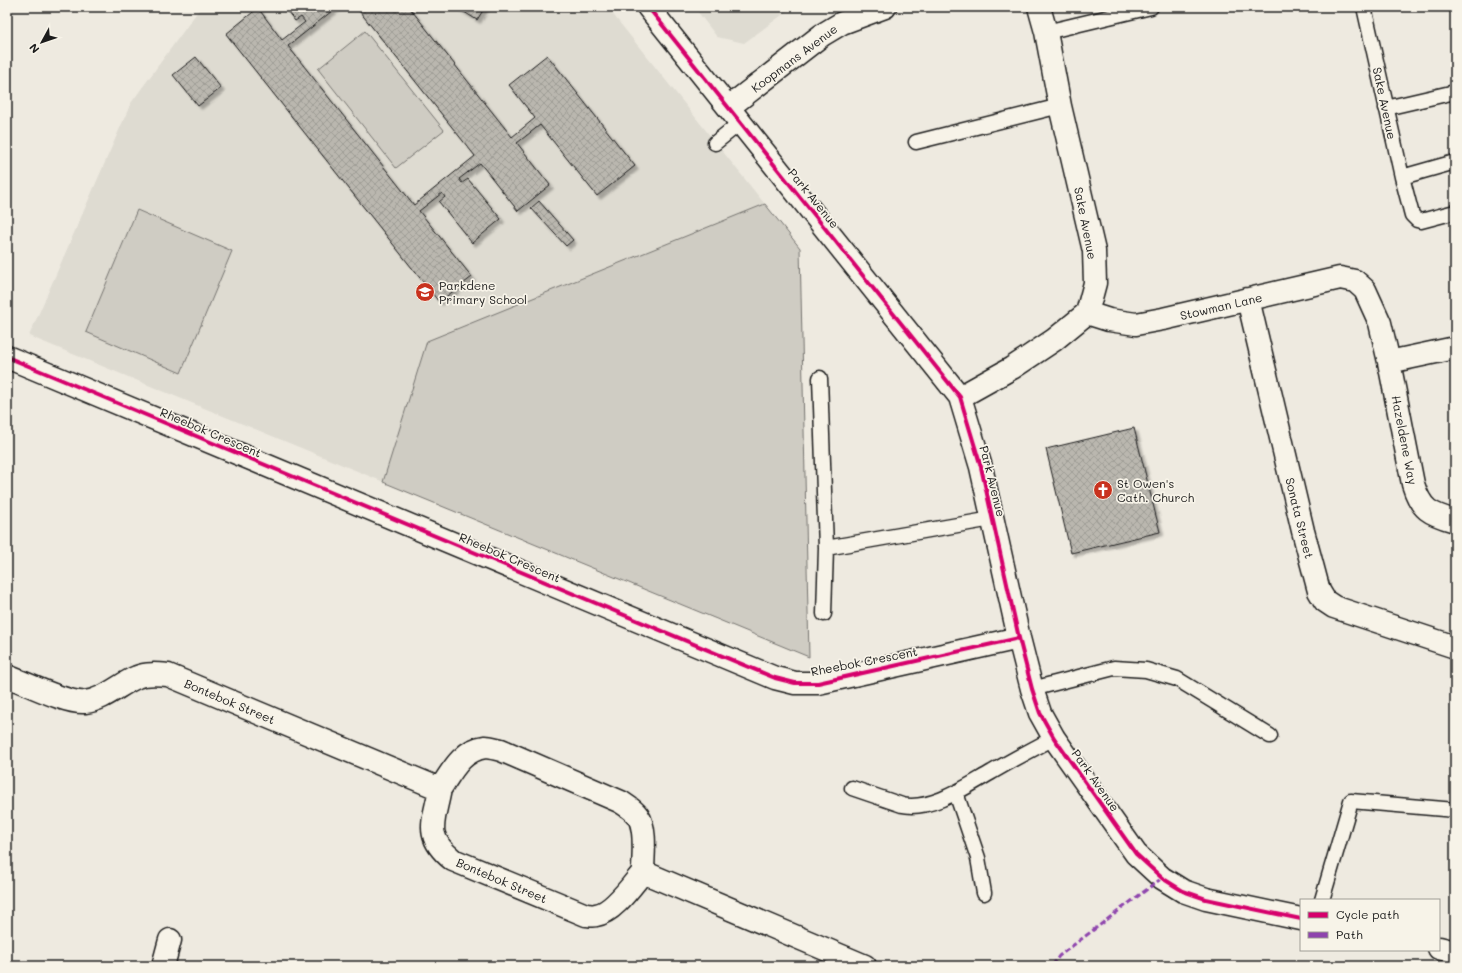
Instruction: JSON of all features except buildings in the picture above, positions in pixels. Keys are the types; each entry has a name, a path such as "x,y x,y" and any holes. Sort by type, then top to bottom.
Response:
{"street":[{"name":"Park Avenue","path":"648,7 960,397 981,467 1019,638 1032,689 1040,713 1054,738 1136,854 1162,878 1184,891 1206,899 1300,919"},
{"name":"Sake Avenue","path":"1039,7 1046,32 1060,106 1094,251 1095,283 1087,313"},
{"name":"Koopmans Avenue","path":"735,115 822,35 842,23 878,8"},
{"name":"Stowman Lane","path":"1087,313 1109,320 1136,324 1340,278 1355,281"},
{"name":"Hazeldene Way","path":"1355,281 1365,290 1380,323 1416,495 1423,506 1437,516 1455,520"},
{"name":"Sonata Street","path":"1248,299 1297,508 1319,591 1325,601 1334,607 1452,646 1455,645"},
{"path":"960,397 1012,368 1048,344 1087,313"},
{"path":"1389,362 1455,348"},
{"name":"Rheebok Crescent","path":"7,357 775,678 795,683 818,683 1019,638"},
{"name":"Bontebok Street","path":"7,676 71,701 86,702 99,698 138,676 154,674 168,675 440,789 432,829 436,843 442,851 453,860 586,915 597,916 607,910 617,902 643,872"},
{"path":"440,789 459,760 471,752 486,747 501,750 621,802 631,809 638,816 643,826 643,872 866,966"},
{"path":"163,966 170,940"},
{"path":"1440,948 1455,952"}],"lane":[{"path":"1046,32 1151,7"},
{"name":"Sake Avenue","path":"1364,7 1386,108 1412,215 1417,220 1421,221 1455,212"},
{"path":"1386,108 1455,92"},
{"path":"916,142 1060,106"},
{"path":"715,143 735,115"},
{"path":"1402,177 1455,162"},
{"path":"820,378 826,548 824,614"},
{"path":"826,548 992,519"},
{"path":"1032,689 1114,668 1146,670 1176,679 1270,736"},
{"path":"852,788 910,806 919,806 956,793 1054,738"},
{"path":"956,793 978,858 984,893"},
{"path":"1322,899 1351,801 1455,810"}],"shaded area":[{"name":"Parkdene Primary School","path":"201,7 607,7 800,248 809,657 29,336 131,103"},
{"path":"694,7 793,7 744,43 717,37"},
{"path":"365,31 444,130 396,168 318,69"},
{"path":"765,204 800,248 809,657 383,482 427,341"},
{"path":"137,210 232,251 181,373 86,332"}],"marked path":[{"path":"1052,966 1059,956 1162,878"}],"cycle path":[{"path":"648,7 960,397 981,467 1019,638 1032,689 1040,713 1054,738 1136,854 1162,878 1183,891 1206,899 1300,919"},
{"path":"7,357 775,678 795,683 818,683 1019,638"}],"place":[{"name":"Parkdene Primary School","path":"425,292"},
{"name":"St Owen's Cath. Church","path":"1103,490"}]}
